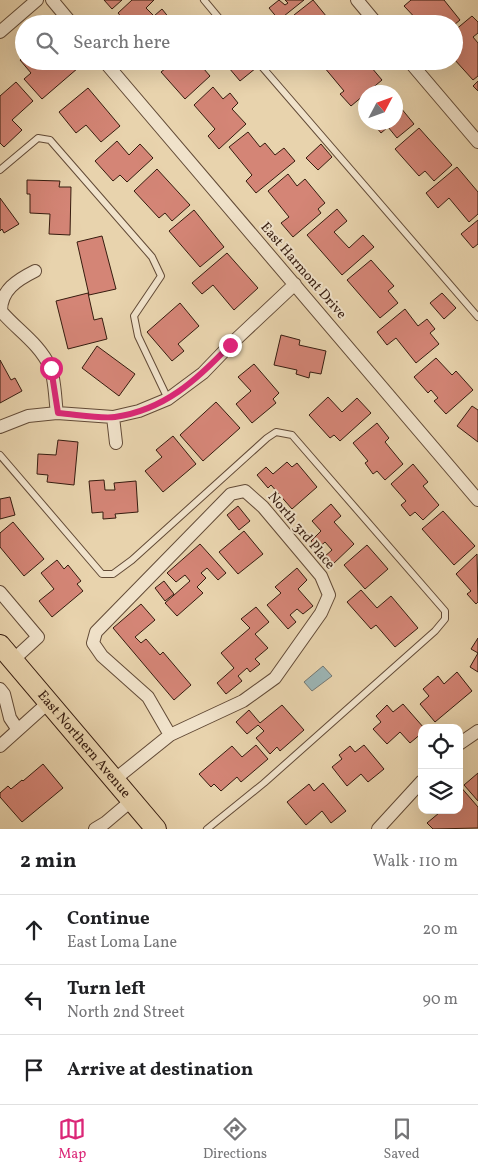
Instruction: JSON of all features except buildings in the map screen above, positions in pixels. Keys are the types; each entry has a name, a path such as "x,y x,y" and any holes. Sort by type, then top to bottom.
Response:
{"main road":[{"name":"East Northern Avenue","path":"6,652 156,829"}],"street":[{"path":"20,15 37,0"},
{"path":"52,0 64,15"},
{"path":"357,0 370,15"},
{"path":"0,32 15,19"},
{"name":"East Harmont Drive","path":"112,70 478,500"},
{"path":"417,70 478,142"},
{"path":"34,270 19,279 4,294 0,312 41,352 51,368 58,413"},
{"path":"0,427 28,416 58,413 113,417 139,411 168,399 203,373 295,284"},
{"path":"113,417 116,443"},
{"name":"North 3rd Place","path":"114,780 170,735 243,701 275,678 321,613 329,594 321,576 263,507 245,491 231,494 96,632 93,643 102,656 148,697 170,735"},
{"name":"East Northern Avenue","path":"0,592 38,637 6,652"},
{"path":"0,689 4,694 10,718 18,730"},
{"path":"0,746 49,702"},
{"path":"463,741 478,730"},
{"path":"378,829 418,785"},
{"path":"95,829 132,801"}],"lane":[{"path":"204,0 216,15"},
{"path":"264,70 478,317"},
{"path":"0,170 38,138 50,140 152,257 161,276 134,316 138,336 168,399"},
{"path":"0,455 102,574 113,574 146,547 267,438 276,432 292,435 445,611 445,619 435,632 271,777 207,829"}],"water":[{"path":"323,666 332,676 312,691 304,682"}],"route":[{"path":"51,368 58,413 113,417 139,411 168,399 203,373 230,345"}]}
